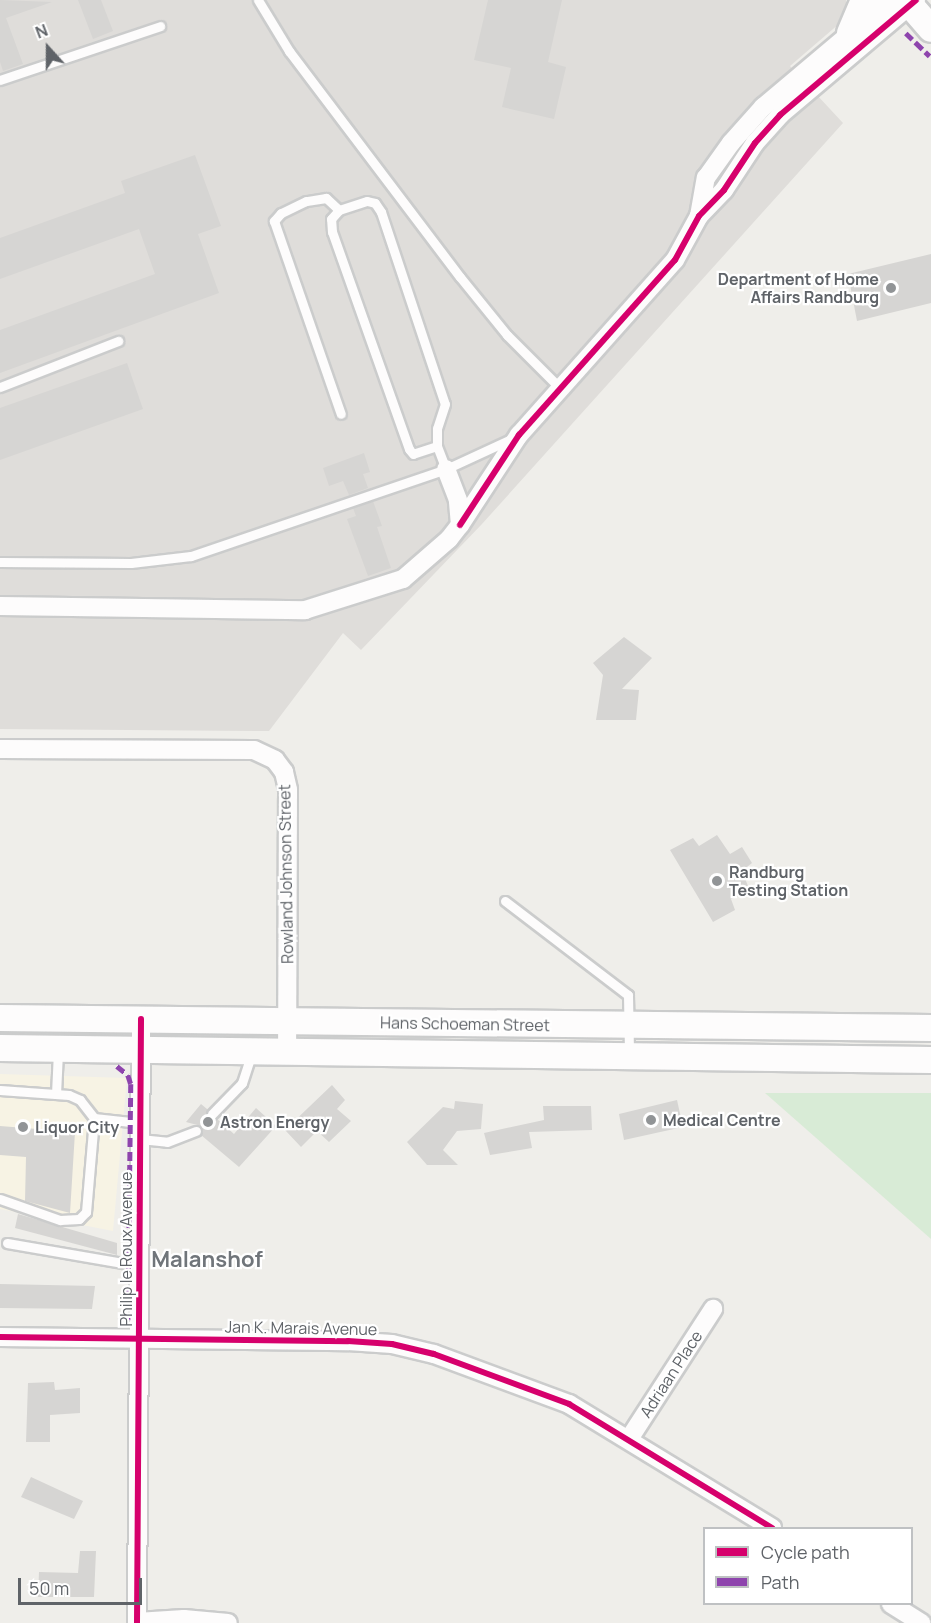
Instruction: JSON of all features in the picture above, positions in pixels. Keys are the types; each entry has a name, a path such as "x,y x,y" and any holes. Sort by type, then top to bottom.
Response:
{"main road":[{"path":"850,33 864,0"},
{"path":"906,1 931,29"},
{"name":"Hans Schoeman Street","path":"0,1018 630,1027 931,1028"},
{"name":"Hans Schoeman Street","path":"0,1048 931,1060"}],"street":[{"path":"699,216 706,178 731,143 763,107 850,33 906,1"},
{"path":"0,606 305,610 403,579 460,525 519,435 675,260 699,216 724,190 755,143 780,115 906,1"},
{"path":"446,469 458,500 460,525"},
{"name":"Rowland Johnson Street","path":"0,749 243,749 275,760 284,772 288,790 287,1053"},
{"name":"Philip le Roux Avenue","path":"137,1623 141,1019"},
{"name":"Adriaan Place","path":"629,1439 713,1309"},
{"name":"Jan K. Marais Avenue","path":"0,1337 392,1344 531,1387 629,1439 770,1527"},
{"path":"893,1605 922,1623"},
{"path":"137,1623 184,1619 228,1623"}],"lane":[{"path":"258,0 289,51 460,277 507,335 561,389"},
{"path":"0,80 160,26"},
{"path":"339,210 326,198 306,201 280,213 274,221 342,414"},
{"path":"436,446 413,454 409,449 332,232 331,219 339,210 367,201 375,203 381,212 446,404 437,429 436,446 446,469"},
{"path":"0,387 118,341"},
{"path":"0,562 131,563 191,556 446,469 519,435"},
{"path":"505,901 623,990 630,1001 629,1057"},
{"path":"56,1094 58,1049"},
{"path":"212,1114 238,1089 252,1052"},
{"path":"0,1090 56,1094 80,1100 94,1118 140,1131 167,1142 196,1131"},
{"path":"0,1199 60,1220 79,1219 86,1212 94,1118"},
{"path":"7,1243 140,1266"}],"shaded area":[{"path":"0,0 846,0 847,17 790,66 843,123 482,524 361,650 343,633 269,731 0,729"},
{"path":"0,1074 127,1078 113,1231 0,1209"}],"green space":[{"path":"765,1093 931,1093 931,1239"}],"building":[{"path":"0,0 52,2 6,18 23,64 3,71 0,62"},
{"path":"78,0 101,0 113,31 93,39"},
{"path":"488,0 562,0 548,62 566,67 554,119 502,107 511,68 474,60"},
{"path":"195,155 221,226 198,234 219,293 0,373 0,330 155,274 139,229 0,279 0,238 125,193 121,181"},
{"name":"Department of Home Affairs Randburg","path":"931,254 931,303 857,321 848,274"},
{"path":"127,363 143,409 0,460 0,408"},
{"path":"364,453 370,472 363,474 368,488 349,495 343,481 329,486 323,468"},
{"path":"373,501 382,526 377,527 391,568 368,576 347,519 356,516 353,508"},
{"path":"624,637 652,658 622,689 639,690 636,720 596,720 603,675 593,663"},
{"name":"Randburg Testing Station","path":"717,835 730,854 742,847 752,863 742,871 750,891 731,899 735,910 713,922 670,850 693,838 699,846"},
{"path":"332,1085 345,1100 337,1109 351,1121 329,1142 317,1131 301,1147 285,1130"},
{"name":"Medical Centre","path":"677,1100 683,1127 624,1140 619,1114"},
{"path":"455,1101 483,1104 481,1129 457,1131 443,1150 458,1165 427,1165 407,1142 443,1107 454,1109"},
{"path":"201,1104 207,1109 208,1119 217,1119 234,1134 256,1108 276,1126 239,1167 201,1135 201,1126 186,1122"},
{"path":"543,1106 591,1106 592,1130 529,1132 532,1148 490,1155 484,1133 544,1120"},
{"path":"0,1126 75,1132 70,1213 25,1201 26,1157 0,1155"},
{"path":"18,1214 117,1243 117,1255 15,1228"},
{"path":"0,1284 95,1286 92,1309 0,1308"},
{"path":"54,1382 55,1390 80,1388 80,1413 50,1415 50,1442 26,1442 28,1383"},
{"path":"31,1477 83,1501 74,1519 21,1497"},
{"path":"80,1551 96,1551 94,1597 38,1597 39,1572 78,1573"}],"marked path":[{"path":"906,33 930,56"},
{"path":"117,1066 128,1075 131,1084 128,1320"}],"cycle path":[{"path":"460,525 519,435 675,260 699,216 724,190 755,143 780,115 916,0"},
{"path":"137,1623 141,1019"},
{"path":"0,1337 348,1341 392,1344 434,1354 569,1404 770,1527"}],"place":[{"name":"Department of Home Affairs Randburg","path":"891,288"},
{"name":"Randburg Testing Station","path":"717,881"},
{"name":"Medical Centre","path":"651,1120"},
{"name":"Astron Energy","path":"208,1122"},
{"name":"Liquor City","path":"23,1127"}],"district":[{"name":"Malanshof","path":"207,1260"}]}
